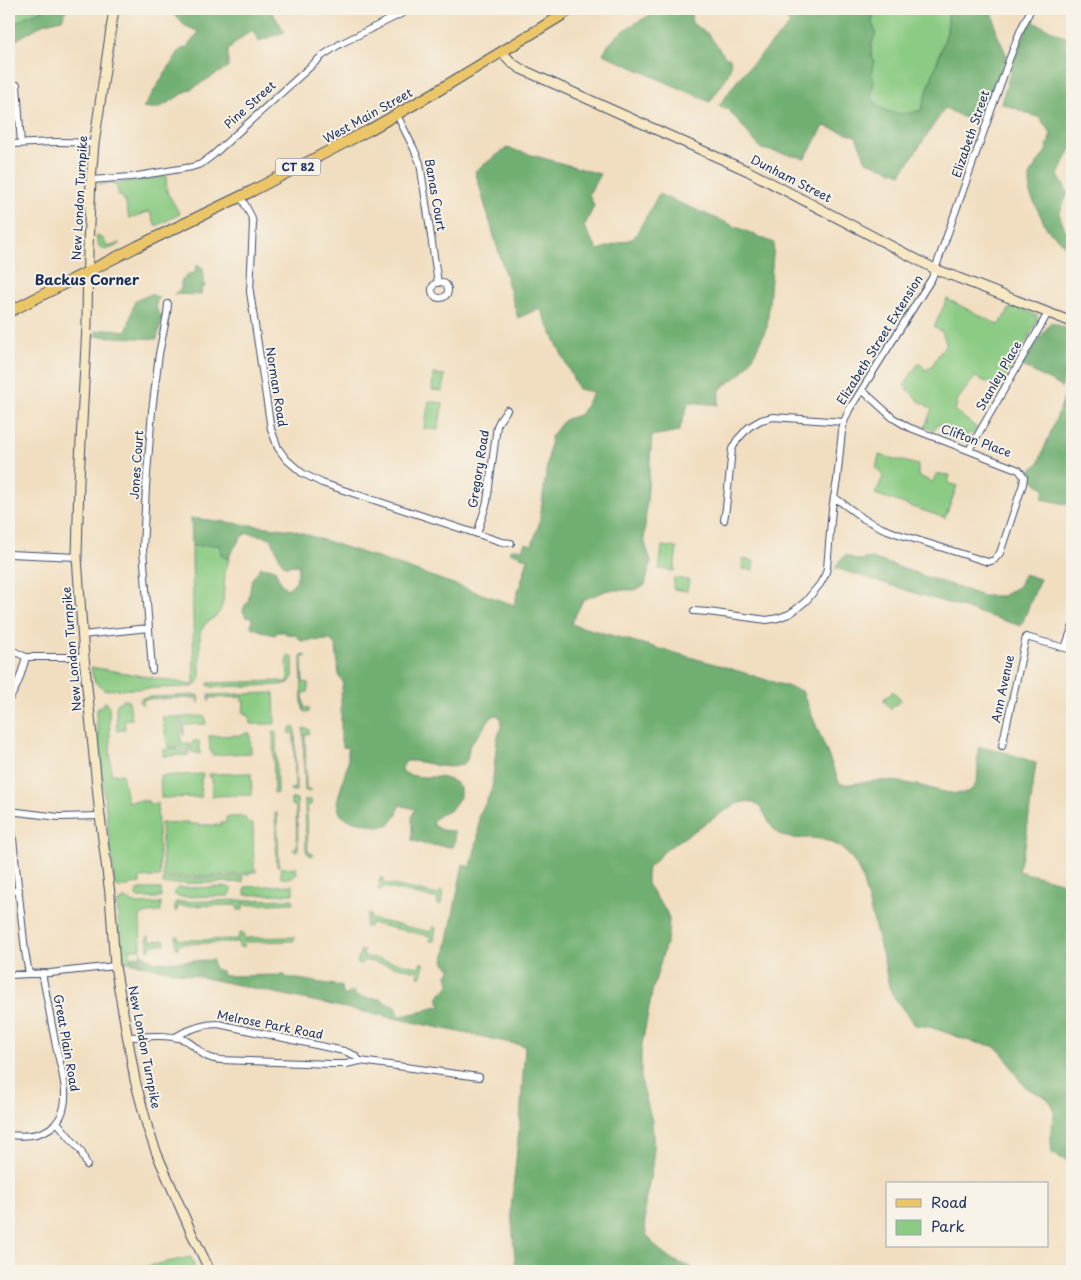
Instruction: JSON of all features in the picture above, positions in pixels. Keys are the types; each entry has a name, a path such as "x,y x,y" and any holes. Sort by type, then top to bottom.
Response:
{"main road":[{"name":"New London Turnpike","path":"114,9 94,144 91,180 86,357 78,480 77,557 82,635 116,966 135,1080 157,1154 210,1271"},
{"name":"West Main Street","path":"89,271 329,152 397,115 572,9"},
{"name":"Dunham Street","path":"502,52 512,63 521,69 748,171 935,269 1072,322"},
{"name":"CT 82","path":"9,312 89,271"}],"street":[{"name":"Pine Street","path":"91,180 131,177 201,164 322,56 397,12 411,9"},
{"name":"Elizabeth Street","path":"935,269 1018,35 1031,9"},
{"path":"17,85 21,144"},
{"name":"Banas Court","path":"397,115 420,163 438,282"},
{"path":"9,144 83,142 94,144"},
{"name":"Norman Road","path":"241,197 253,224 250,292 269,420 274,438 283,456 302,473 322,483 477,534 511,543"},
{"name":"Elizabeth Street Extension","path":"694,611 767,620 783,617 802,605 822,581 826,573 831,518 844,422 849,410 932,278 935,269"},
{"name":"Jones Court","path":"152,670 143,549 152,411 159,354 168,304"},
{"name":"Stanley Place","path":"969,450 1048,313"},
{"name":"Clifton Place","path":"834,497 882,528 984,562 992,561 1000,553 1023,484 1024,477 1017,468 918,432 902,424 890,416 862,390"},
{"name":"Gregory Road","path":"477,534 487,504 497,426 507,410"},
{"path":"724,520 732,449 737,440 749,427 761,420 773,417 844,422"},
{"path":"9,554 77,557"},
{"path":"82,635 148,628"},
{"path":"1069,649 1072,628"},
{"name":"Ann Avenue","path":"1002,746 1026,637 1069,649"},
{"path":"9,649 26,657 84,657"},
{"path":"9,699 20,676 26,657"},
{"path":"29,974 9,811 63,818 100,816"},
{"path":"9,891 18,890"},
{"path":"9,975 42,974 116,966"},
{"name":"Great Plain Road","path":"42,974 64,1088 63,1110 57,1122"},
{"name":"Melrose Park Road","path":"175,1037 194,1028 218,1024 344,1051 354,1055 360,1061"},
{"name":"Melrose Park Road","path":"127,1037 175,1037 189,1042 203,1055 216,1060 331,1064 346,1064 360,1061 479,1078"},
{"path":"9,1135 38,1135 50,1129 57,1122 81,1151 87,1165"}],"green space":[{"path":"9,9 47,9 35,13 9,27"},
{"path":"47,9 67,9 62,19 45,23 16,40 9,54 9,27 25,17"},
{"path":"168,9 273,9 271,11 285,32 259,41 252,30 236,42 228,51 228,67 159,108 143,108 180,50 187,47 199,32 184,25"},
{"path":"661,9 690,9 692,23 708,34 726,58 730,58 731,64 728,75 710,102 603,54 613,39 620,33"},
{"path":"777,9 874,9 872,23 876,33 871,51 874,61 872,70 874,83 872,90 873,100 880,107 896,114 921,110 947,32 949,9 992,9 997,34 1007,56 978,125 945,108 901,174 866,161 856,136 824,126 805,158 761,149 729,110 719,106 739,78 790,24"},
{"path":"874,9 949,9 947,32 921,110 910,114 891,113 881,108 872,98 871,74 874,62 871,51 876,33 872,23"},
{"path":"1030,20 1072,40 1070,114 1072,121 1072,147 1058,175 1068,193 1059,214 1065,229 1072,233 1072,256 1061,241 1047,229 1030,194 1030,174 1046,151 1051,134 1040,118 1001,103"},
{"path":"507,148 600,174 589,194 594,206 584,227 598,250 634,238 659,194 774,243 767,327 753,357 741,374 720,390 718,405 689,402 679,431 652,436 644,539 651,562 645,585 635,590 608,590 583,600 571,624 722,666 802,691 840,784 890,781 948,793 962,793 973,788 976,784 979,747 1008,753 1036,763 1025,846 1018,871 1072,885 1072,1162 1052,1153 1051,1130 1054,1113 1051,1103 1045,1097 1022,1083 997,1048 915,1025 895,999 889,987 862,878 849,855 843,849 828,841 783,836 769,823 758,805 752,802 734,805 668,848 648,868 647,876 647,884 666,911 669,919 668,936 652,992 641,1050 641,1081 652,1121 654,1149 645,1202 646,1234 656,1247 673,1260 699,1271 516,1271 511,1210 525,1046 129,962 131,957 140,956 141,951 143,955 156,962 213,960 213,965 222,971 223,976 285,975 285,977 341,986 343,995 355,992 355,996 383,1000 396,1007 397,1012 401,1016 441,1006 438,999 449,985 447,974 451,971 451,967 446,965 444,960 463,864 470,867 478,839 479,815 492,788 497,740 502,724 501,719 495,715 488,721 471,744 464,764 448,767 407,761 402,767 403,771 407,774 421,777 439,777 454,782 460,788 460,797 450,811 440,815 432,822 434,826 441,830 454,831 455,840 452,847 423,844 412,840 412,816 415,809 399,805 397,815 390,824 381,827 343,817 340,814 337,802 348,762 348,748 343,747 341,742 341,694 343,682 339,677 336,646 330,640 301,641 295,635 286,634 286,632 277,632 275,635 251,627 252,618 246,617 243,611 248,603 252,579 261,567 275,569 281,584 287,589 296,582 299,565 285,566 271,538 248,533 242,536 227,559 221,555 219,545 192,546 191,518 293,530 514,605 528,559 510,552 510,549 522,549 525,543 532,545 539,524 551,437 564,420 581,414 593,392 578,389 540,308 518,318 475,171"},
{"path":"166,176 167,192 180,214 156,226 149,211 129,218 125,200 122,196 119,197 116,184 98,184 120,183"},
{"path":"96,235 103,239 108,247 120,244 107,249 101,248"},
{"path":"198,265 203,268 205,287 202,287 201,295 174,294 181,289 181,281 188,274 195,273"},
{"path":"151,294 159,298 156,306 162,317 157,339 95,336 96,331 111,329 126,331 135,301"},
{"path":"947,299 999,325 1012,305 1037,316 1037,322 1000,388 975,377 958,399 955,411 977,428 973,434 970,433 964,440 955,438 957,432 937,424 934,431 925,427 932,409 918,400 904,386 919,362 925,370 931,367 946,343 942,332 934,327"},
{"path":"1051,322 1072,331 1072,362 1065,366 1062,387 1022,366"},
{"path":"433,374 445,375 443,391 432,390"},
{"path":"1072,390 1072,499 1070,505 1042,499 1045,488 1037,484 1026,472 1038,464 1067,391"},
{"path":"429,401 443,403 438,430 424,428"},
{"path":"879,455 918,465 918,476 933,482 936,474 950,475 948,483 957,486 945,518 875,494 883,477 880,470 876,469"},
{"path":"219,545 231,552 225,573 223,603 220,611 206,623 200,632 200,679 198,683 193,687 103,690 104,688 100,687 94,680 91,667 194,685 192,546"},
{"path":"662,546 677,548 674,571 659,569"},
{"path":"846,555 858,560 872,558 983,596 1002,596 1019,586 1024,574 1040,579 1021,626 835,568"},
{"path":"743,559 754,561 753,570 742,569"},
{"path":"674,578 689,580 687,591 673,589"},
{"path":"289,655 293,657 293,677 289,683 282,685 282,682 288,682 287,658"},
{"path":"301,656 307,656 302,658 303,682 308,683 308,692 303,693 304,707 309,708 308,713 304,711 302,705"},
{"path":"281,681 281,685 212,687 208,685 208,683"},
{"path":"893,691 901,700 891,709 883,700"},
{"path":"274,693 275,724 250,724 249,716 247,716 247,713 243,713 244,702 242,697 210,698 209,702 209,695"},
{"path":"197,695 200,698 199,703 197,698 144,699 143,704 139,702 142,698 149,697"},
{"path":"122,700 129,701 132,719 124,720 125,729 117,731 116,708 117,704"},
{"path":"104,702 109,707 111,774 122,774 127,801 148,801 149,804 157,803 160,877 140,878 140,883 119,888 115,885 96,714 98,708"},
{"path":"205,716 206,724 184,725 183,735 182,717"},
{"path":"162,717 180,717 181,743 189,743 189,752 179,747 168,747"},
{"path":"291,727 295,727 296,791 291,791 290,789 295,788 294,734 289,733"},
{"path":"303,728 309,729 309,734 305,734 306,789 311,789 310,792 305,791"},
{"path":"273,732 276,732 277,793 274,793"},
{"path":"245,733 250,733 251,753 212,755 209,736 244,735"},
{"path":"193,741 199,741 200,754 191,752"},
{"path":"172,748 189,755 163,756 163,750"},
{"path":"251,773 252,795 211,796 212,777 208,777 208,774"},
{"path":"203,774 201,778 202,797 161,798 160,776"},
{"path":"291,799 297,799 298,849 296,852 293,850 297,848 296,806 291,805"},
{"path":"305,800 311,800 311,805 307,806 308,852 312,853 312,856 306,851"},
{"path":"275,813 277,813 279,866 277,866"},
{"path":"226,817 245,817 247,823 253,824 254,869 256,869 256,872 249,872 249,874 243,875 163,877 161,823 189,822 189,824 199,825 221,825 221,823 226,823"},
{"path":"296,867 297,872 294,876 281,878 280,868"},
{"path":"243,877 243,882 163,884 163,879"},
{"path":"380,878 383,878 383,883 439,895 440,891 443,891 441,904 437,904 438,899 382,887 381,891 378,891"},
{"path":"293,885 293,894 245,895 245,887"},
{"path":"229,887 231,893 229,896 179,897 174,893 178,888"},
{"path":"140,889 161,889 161,898 138,898 136,893"},
{"path":"123,899 137,904 161,903 161,912 148,913 140,918 141,949 130,949 131,957 129,962 121,961 117,904"},
{"path":"293,899 293,903 245,905 245,900"},
{"path":"243,900 243,910 238,910 237,905 178,906 177,911 175,911 176,902"},
{"path":"368,913 371,915 370,919 431,932 432,927 435,927 434,941 430,941 430,936 370,923 369,927 365,927"},
{"path":"244,933 244,947 239,947 238,942 179,944 178,948 176,948 177,935 179,940 238,939 239,934"},
{"path":"149,936 151,941 165,940 165,944 150,945 148,950 147,937"},
{"path":"294,937 294,941 246,942 246,938"},
{"path":"361,950 364,951 363,956 419,967 420,963 423,963 421,976 418,976 418,971 363,960 361,964 358,964"},
{"path":"191,1257 196,1271 125,1271"}],"district":[{"name":"Backus Corner","path":"87,280"}]}
